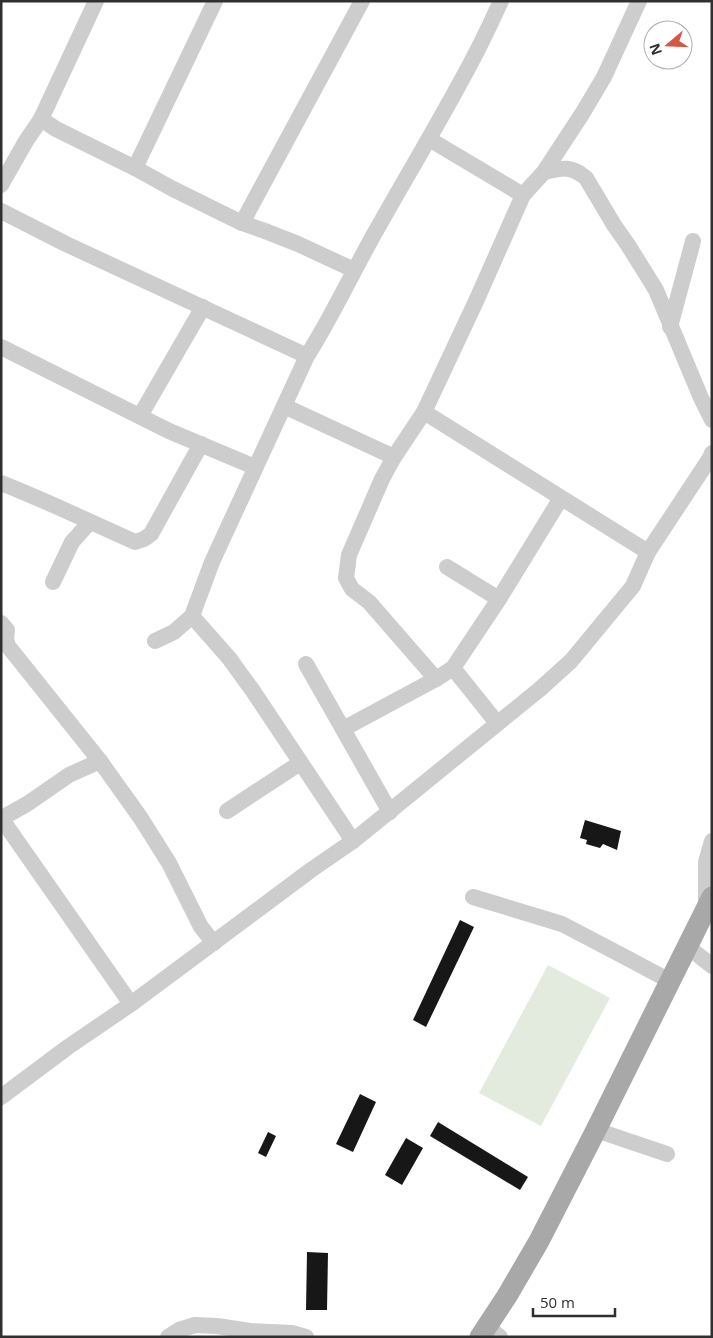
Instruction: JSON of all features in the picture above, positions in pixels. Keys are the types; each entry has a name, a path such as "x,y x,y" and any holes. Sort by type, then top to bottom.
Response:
{"main road":[{"path":"489,1333 596,1130 709,902"}],"street":[{"path":"1,185 6,166 41,119 96,1"},
{"path":"135,168 215,1"},
{"path":"242,223 362,1"},
{"path":"155,642 174,632 192,616 212,562 307,356 325,327 354,270 477,52 501,1"},
{"path":"436,679 369,602 352,588 346,578 349,555 382,479 394,457 424,412 523,195 544,172 582,114 604,77 639,1"},
{"path":"41,119 56,129 242,223 298,244 354,270"},
{"path":"429,139 523,195"},
{"path":"544,172 567,168 580,173 586,178 656,290 670,327 706,397 712,420"},
{"path":"1,210 66,244 307,356"},
{"path":"670,327 693,241"},
{"path":"140,416 203,307"},
{"path":"1,346 169,431 256,467"},
{"path":"284,406 394,457"},
{"path":"424,412 648,552"},
{"path":"1,483 39,498 135,542 151,534 201,444"},
{"path":"1,1097 353,841 540,689 571,661 633,586 648,552 711,457"},
{"path":"343,730 453,668 562,498"},
{"path":"53,582 72,542 90,522"},
{"path":"446,567 499,598"},
{"path":"192,616 229,658 253,691 353,841"},
{"path":"3,629 8,646 100,761 140,817 164,856 201,927 214,943"},
{"path":"306,664 390,812"},
{"path":"453,668 497,723"},
{"path":"100,761 69,775 27,804 1,818 131,1004"},
{"path":"227,811 300,763"},
{"path":"709,902 706,862 712,841"},
{"path":"473,897 562,924 670,982"},
{"path":"687,946 712,966"},
{"path":"596,1130 667,1154"},
{"path":"168,1337 179,1330 195,1325 292,1333 306,1337"}],"shaded area":[{"path":"548,965 610,998 541,1126 479,1093"}],"building":[{"path":"585,820 621,831 617,850 603,844 600,848 586,844 587,840 580,838"},
{"path":"460,920 474,927 426,1027 413,1020"},
{"path":"360,1094 376,1102 353,1152 336,1144"},
{"path":"438,1122 528,1177 520,1190 430,1136"},
{"path":"268,1132 276,1136 266,1157 258,1153"},
{"path":"406,1138 423,1148 402,1185 385,1175"},
{"path":"307,1252 328,1253 327,1310 306,1310"}]}
